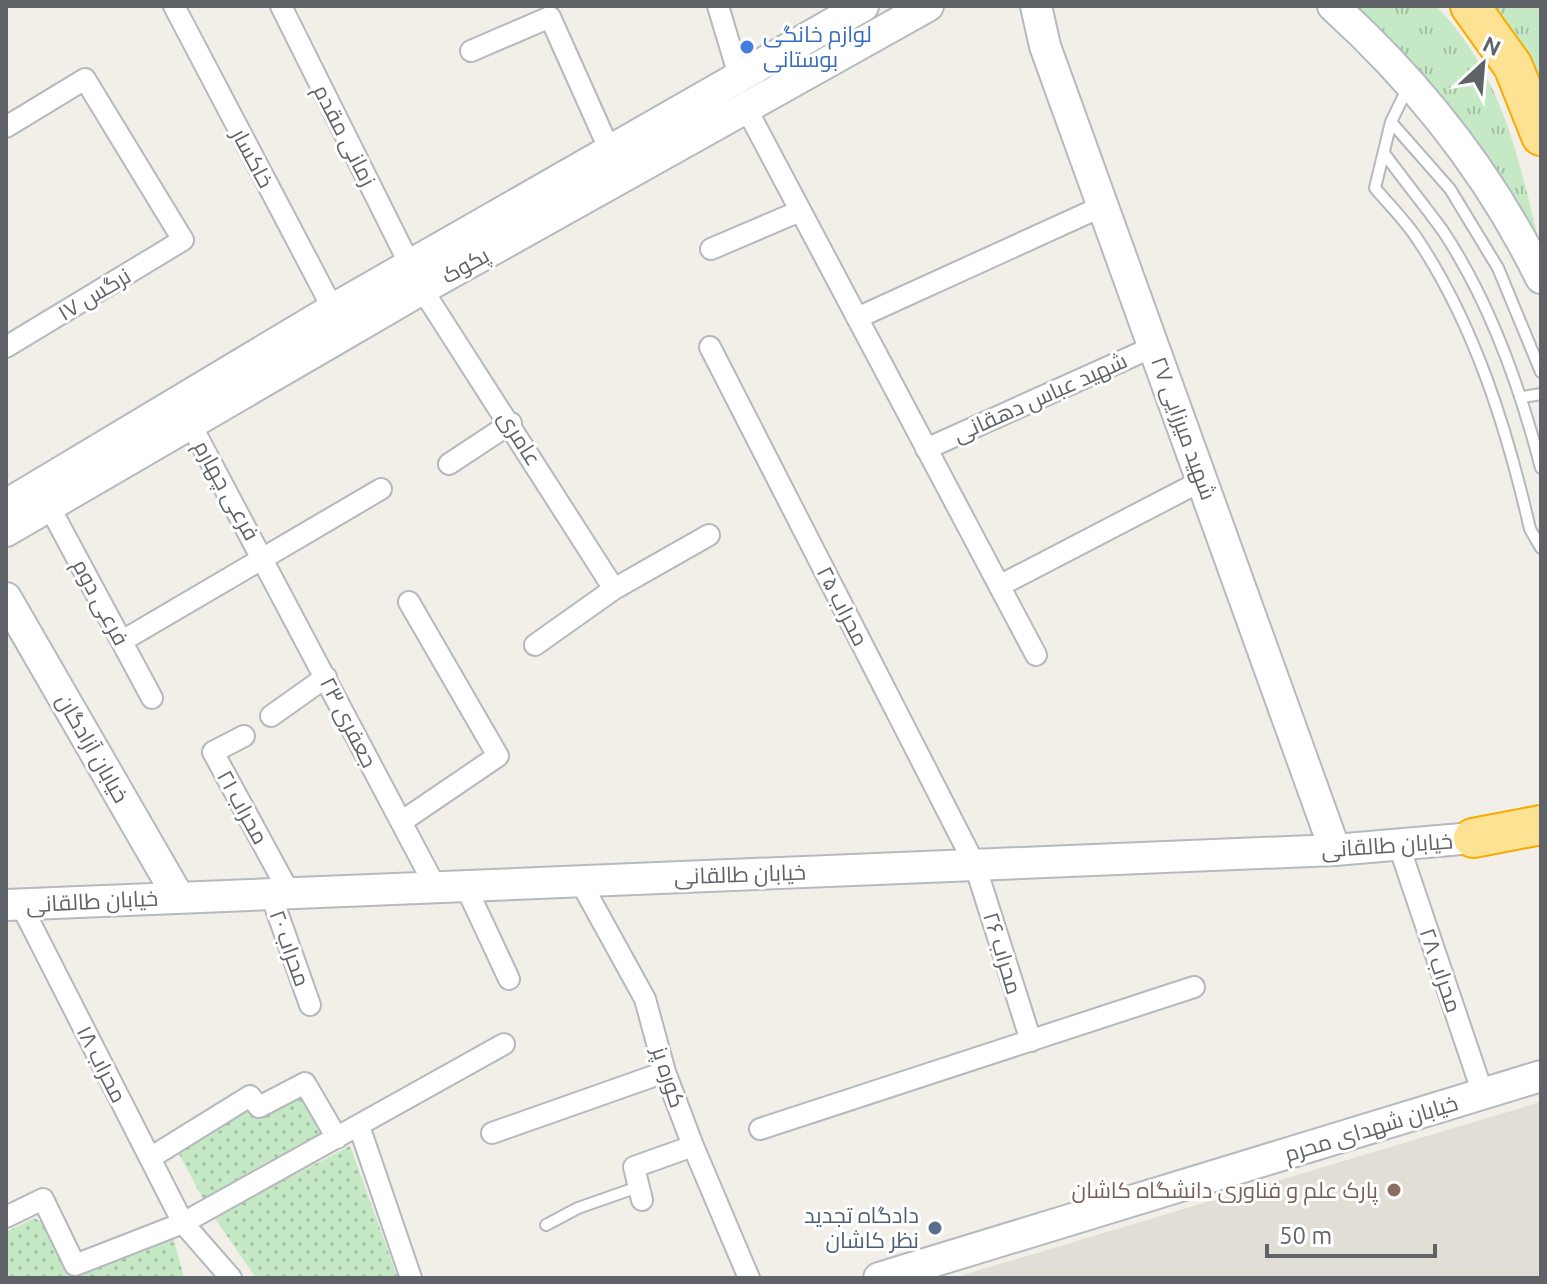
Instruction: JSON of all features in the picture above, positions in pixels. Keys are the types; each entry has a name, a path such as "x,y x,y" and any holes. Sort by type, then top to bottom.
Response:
{"highway":[{"path":"1481,12 1513,66 1541,136"},
{"path":"1473,838 1541,825"},
{"path":"1473,838 1541,845"}],"street":[{"name":"خاکسار","path":"174,6 333,309"},
{"name":"زمانی مقدم","path":"281,6 416,277"},
{"path":"718,6 739,76"},
{"name":"پکوک","path":"493,234 610,151 863,6"},
{"name":"پکوک","path":"6,531 190,423 416,277 493,234 746,108 928,6"},
{"name":"شهید میرزایی ۲۷","path":"1036,6 1045,46 1105,205 1335,850"},
{"path":"1333,6 1439,114 1509,217 1541,278"},
{"path":"471,51 550,17 610,151"},
{"name":"نرگس ۱۷","path":"6,127 85,79 183,240 6,347"},
{"path":"746,108 1036,655"},
{"path":"857,318 1105,205"},
{"path":"711,249 800,211"},
{"name":"پکوک","path":"6,505 333,309 416,277"},
{"name":"عامری","path":"416,277 614,589"},
{"name":"شهید عباس دهقانی","path":"926,449 1155,346"},
{"name":"محراب ۲۵","path":"710,347 975,865"},
{"name":"فرعی چهارم","path":"190,423 263,557"},
{"path":"449,464 511,423"},
{"path":"999,586 1203,480"},
{"path":"122,641 381,489"},
{"name":"فرعی دوم","path":"49,506 152,698"},
{"path":"535,645 614,589 709,535"},
{"name":"جعفری ۲۳","path":"263,557 435,886"},
{"path":"401,822 498,756 409,602"},
{"name":"خیابان آزادگان","path":"9,610 179,898"},
{"path":"271,716 326,677"},
{"name":"محراب ۲۱","path":"244,736 213,752 280,892"},
{"name":"خیابان طالقانی","path":"13,905 1335,850 1473,838"},
{"name":"محراب ۲۸","path":"1399,846 1483,1094"},
{"name":"محراب ۲۶","path":"975,865 1031,1041"},
{"name":"کوره پز","path":"580,881 645,999 665,1072 749,1278"},
{"path":"465,885 509,979"},
{"name":"محراب ۲۰","path":"280,892 310,1005"},
{"name":"محراب ۱۸","path":"13,905 183,1223 231,1278"},
{"path":"760,1129 1194,987"},
{"path":"6,1217 43,1199 75,1265 183,1223 504,1044"},
{"path":"492,1133 665,1072"},
{"name":"خیابان شهدای محرم","path":"879,1278 1541,1076"},
{"path":"150,1158 250,1096 259,1107 305,1083 337,1138"},
{"path":"359,1126 411,1278"},
{"path":"640,1194 634,1167 693,1146"}],"lane":[{"path":"1410,83 1391,122 1375,188 1417,239 1459,316 1491,390 1530,529 1541,548"},
{"path":"1391,122 1450,189 1498,268 1541,372"},
{"path":"1384,153 1444,233 1479,298 1523,397 1541,468"},
{"path":"1523,397 1541,394"},
{"path":"546,1225 578,1208 640,1194"}],"shaded area":[{"name":"پارک علم و فناوری دانشگاه کاشان","path":"1541,1102 1541,1278 953,1278"}],"green space":[{"path":"1351,6 1436,6 1458,32 1477,59 1504,118 1540,246"},
{"path":"1496,6 1541,6 1541,82 1521,41"},
{"path":"301,1091 323,1131 205,1203 177,1150 248,1105"},
{"path":"350,1146 398,1278 256,1278 214,1217"},
{"path":"34,1218 48,1225 74,1276 173,1236 184,1278 6,1278 6,1232"}],"place":[{"name":"لوازم خانگی بوستانی","path":"747,47"},
{"name":"پارک علم و فناوری دانشگاه کاشان","path":"1394,1190"},
{"name":"دادگاه تجدید نظر کاشان","path":"935,1228"}]}
